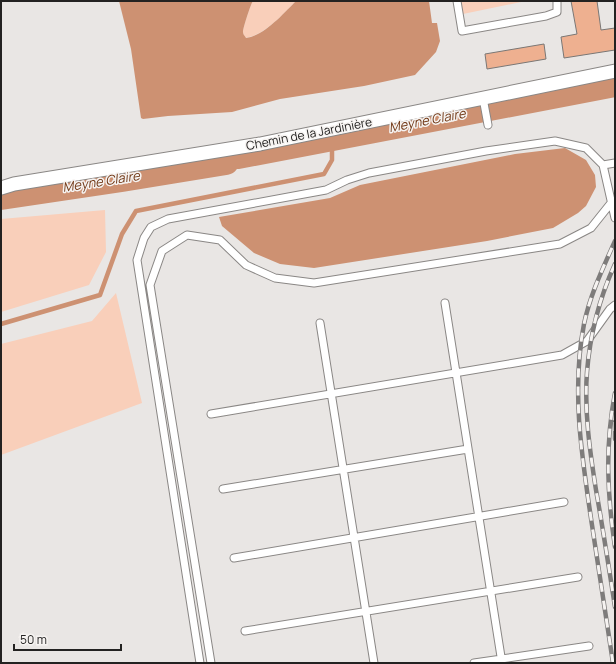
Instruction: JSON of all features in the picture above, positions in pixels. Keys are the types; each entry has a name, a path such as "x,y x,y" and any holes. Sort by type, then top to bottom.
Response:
{"street":[{"name":"Chemin de la Jardinière","path":"1,188 14,184 260,144 615,72"}],"lane":[{"path":"457,1 462,31 546,16 557,12 556,1"},
{"path":"483,98 488,125"},
{"path":"200,663 137,260 144,238 151,227 175,217 326,190 347,180 369,174 486,151 555,141 586,148 602,166 615,218"},
{"path":"602,166 615,163"},
{"path":"211,663 150,285 162,251 187,235 220,240 246,265 275,278 314,282 560,244 591,228 611,203"},
{"path":"445,304 502,661"},
{"path":"210,414 332,395 456,372 562,355 586,341 610,309 615,305"},
{"path":"320,323 374,663"},
{"path":"223,489 468,449"},
{"path":"234,558 564,502"},
{"path":"245,631 578,577"},
{"path":"474,663 502,661 589,646"}],"shaded area":[{"path":"119,1 253,1 243,30 246,38 267,29 296,1 429,1 432,23 437,23 440,41 436,52 415,75 364,86 280,99 232,112 143,119 141,118 131,49"},
{"path":"253,1 296,1 266,29 245,38 243,30"},
{"path":"460,1 526,1 463,14"},
{"path":"565,148 586,160 595,175 596,187 586,206 578,213 553,228 487,241 314,268 280,264 254,253 222,226 219,217 330,198 360,185 515,154"},
{"path":"105,210 106,252 89,285 1,312 1,219"},
{"path":"116,293 142,403 1,455 1,344 92,321"}],"building":[{"path":"571,1 597,1 601,30 615,28 615,50 564,58 561,37 577,34"},
{"path":"544,44 546,59 487,69 485,54"}],"waterway":[{"name":"Meyne Claire","path":"238,156 615,84"},
{"path":"1,324 100,295 122,234 136,211 324,174 332,160 332,139"},
{"name":"Meyne Claire","path":"1,197 226,162"}],"railway":[{"path":"613,663 585,475 579,424 578,374 580,349 587,313 593,292 615,241"},
{"path":"615,264 604,290 596,317 590,344 586,387 588,431 615,607"},
{"path":"615,393 608,451 610,508 615,547"},
{"path":"615,422 615,439"}]}
